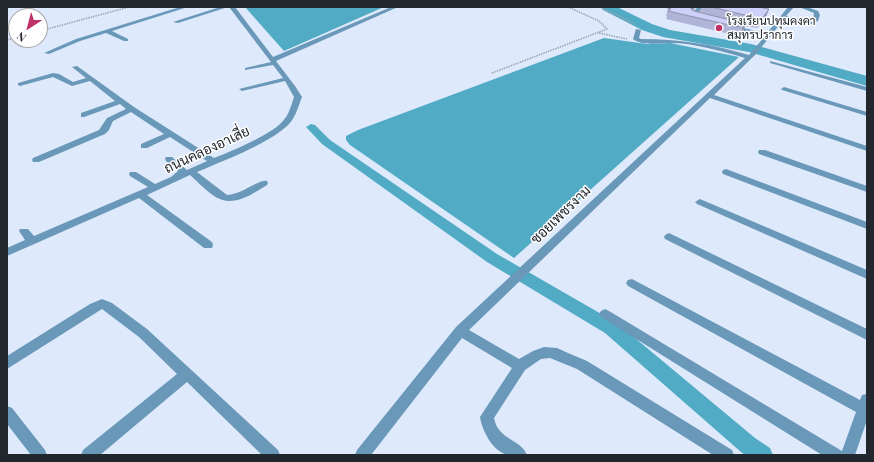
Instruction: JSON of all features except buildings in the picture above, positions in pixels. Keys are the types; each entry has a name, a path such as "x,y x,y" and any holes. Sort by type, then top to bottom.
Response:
{"street":[{"path":"47,53 78,40 186,7"},
{"path":"176,22 225,7"},
{"name":"ถนนคลองอาเสี่ย","path":"7,252 214,162 263,138 284,125 292,114 298,97 287,79 232,7"},
{"path":"247,69 273,62 395,7"},
{"path":"701,7 693,15 697,18 708,21"},
{"name":"ซอยเพชรงาม","path":"362,455 460,331 752,55 791,7"},
{"path":"782,17 808,23 815,22 817,15 816,12 802,7"},
{"path":"722,24 769,35"},
{"path":"638,30 636,39 640,41 646,42 660,40 714,46 752,55"},
{"path":"106,31 126,40"},
{"path":"772,62 867,89"},
{"path":"75,67 131,109 214,162"},
{"path":"20,84 53,75 57,75 72,84 92,79"},
{"path":"242,89 287,79"},
{"path":"784,89 867,114"},
{"path":"708,95 867,149"},
{"path":"84,115 121,102"},
{"path":"36,160 102,132 105,130 110,120 131,109"},
{"path":"144,146 170,134"},
{"path":"762,152 867,189"},
{"path":"169,159 183,171 172,179 174,180"},
{"path":"192,172 225,198 245,194 264,183"},
{"path":"726,172 867,226"},
{"path":"133,174 156,188"},
{"path":"140,194 208,245"},
{"path":"700,202 867,275"},
{"path":"24,231 33,241 117,204"},
{"path":"669,238 867,335"},
{"path":"632,283 865,408 848,455"},
{"path":"7,363 94,307 102,304 108,306 143,333 273,455"},
{"path":"605,314 836,455"},
{"path":"460,331 520,366"},
{"path":"520,455 494,436 488,428 487,417 520,366 542,352 557,354 582,365 727,455"},
{"path":"88,455 187,374"},
{"path":"7,413 40,455"}],"path":[{"path":"48,29 129,7"},
{"path":"492,73 607,29 599,22 568,7"},
{"path":"598,33 640,41"}],"water":[{"path":"245,7 384,7 284,51"},
{"path":"604,38 647,44 670,43 739,57 514,258 350,145 346,140 346,136 358,130"}],"waterway":[{"path":"607,7 647,27 668,34 751,48 867,81"},
{"path":"311,127 326,142 492,258 611,328 748,445 763,455"}],"place":[{"name":"โรงเรียนปทุมคงคา สมุทรปราการ","path":"719,28"}]}
